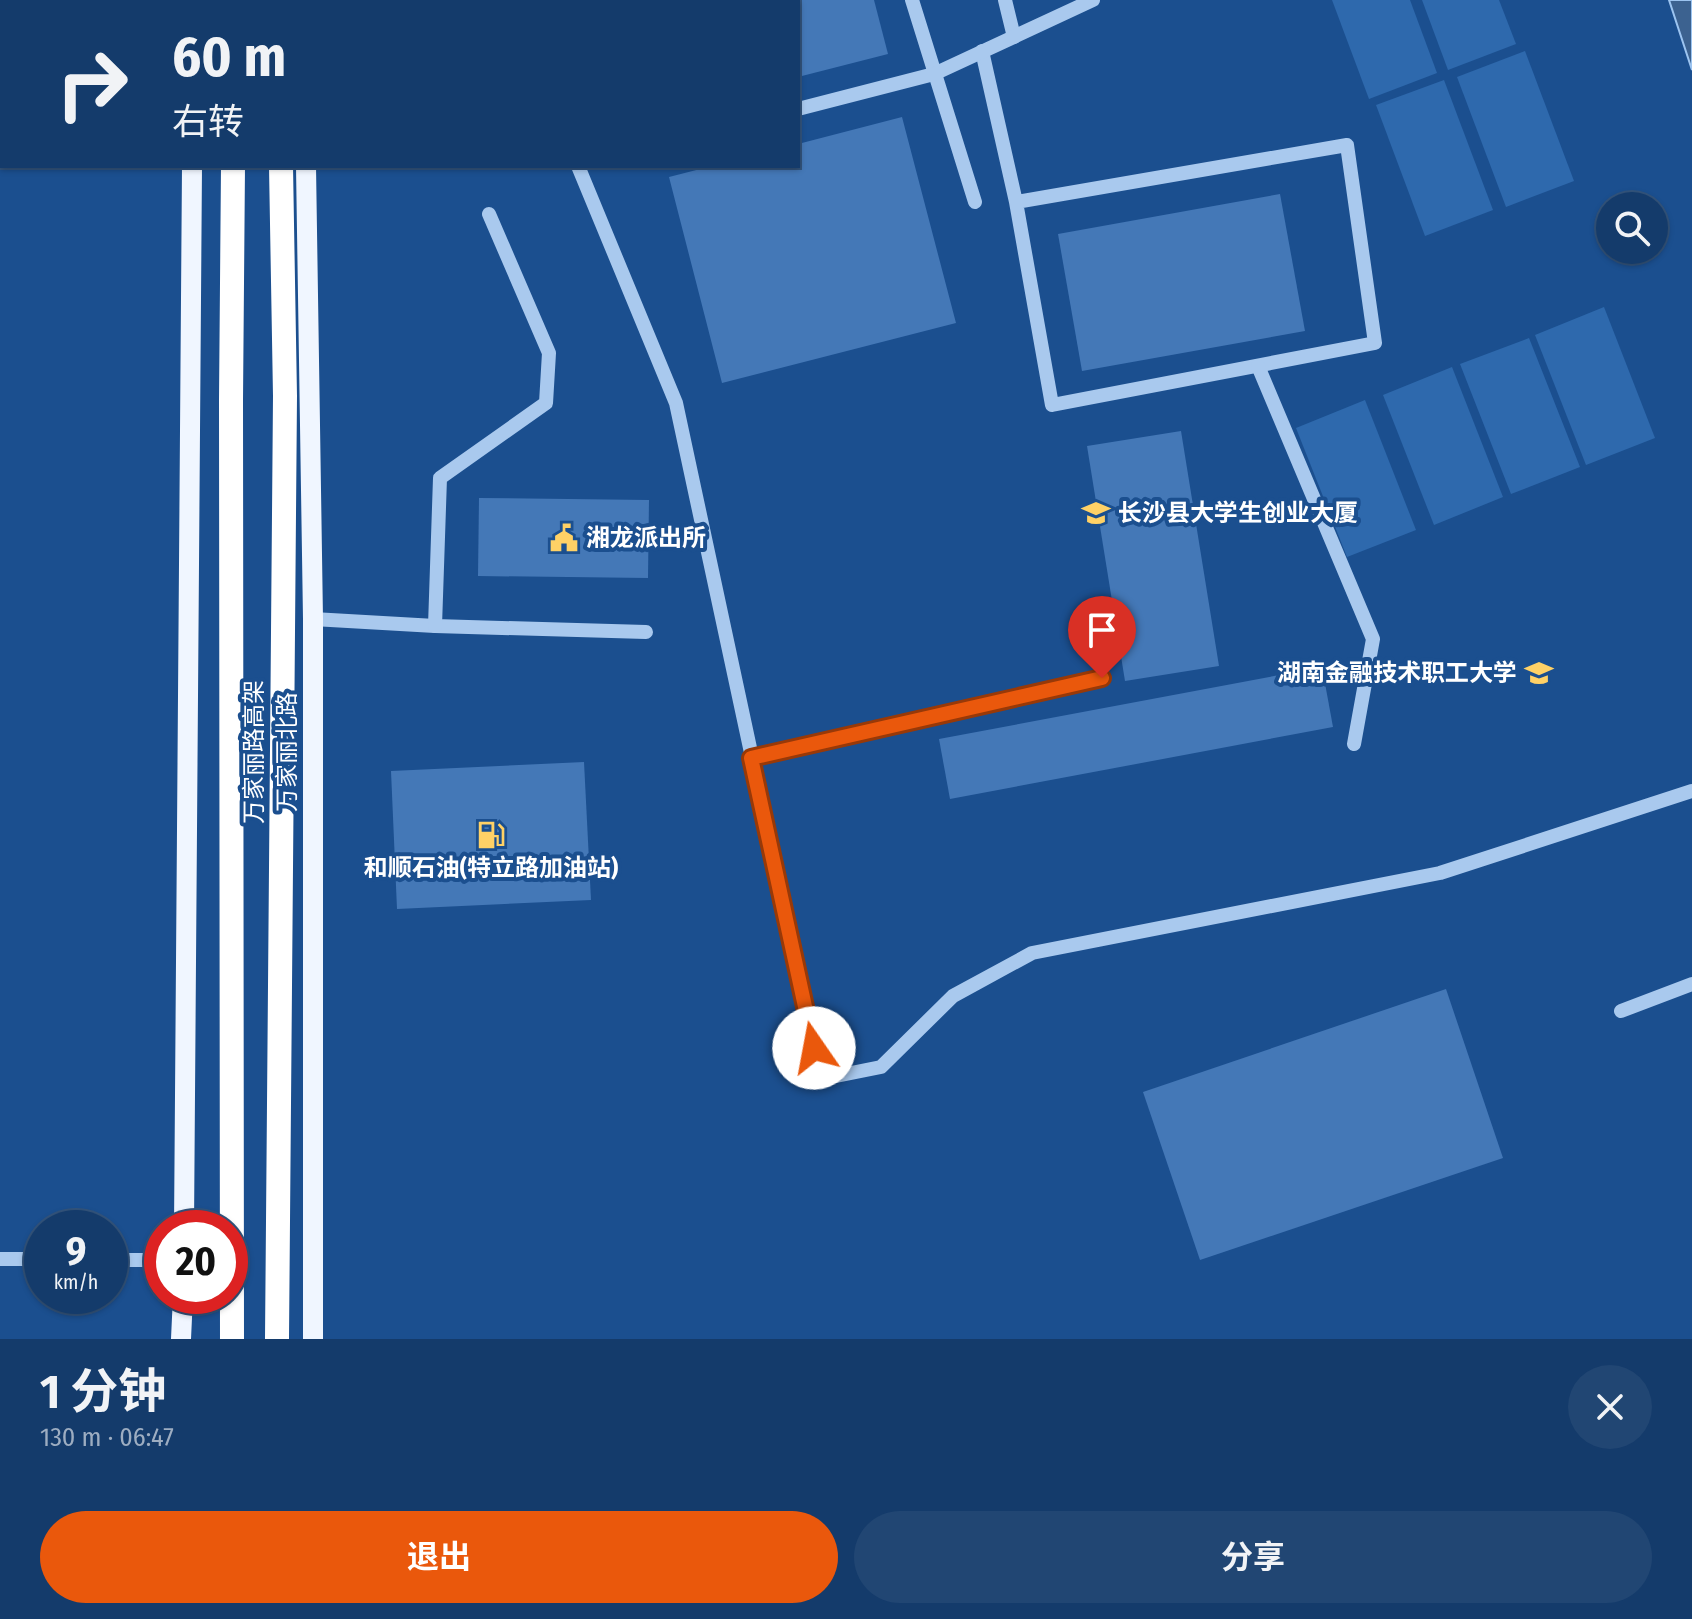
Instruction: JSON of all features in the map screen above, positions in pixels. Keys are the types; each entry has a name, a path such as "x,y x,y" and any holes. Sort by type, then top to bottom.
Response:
{"highway":[{"name":"万家丽路高架","path":"232,1339 233,168"},
{"name":"万家丽路高架","path":"277,1339 285,396 281,168"}],"main road":[{"path":"184,1210 192,168"},
{"name":"万家丽北路","path":"306,168 313,619 313,1339"},
{"path":"181,1339 182,1314"}],"street":[{"path":"912,0 975,202"},
{"path":"1005,0 1014,37"},
{"path":"800,108 934,74 1093,0"},
{"path":"982,51 1016,202 1052,405 1375,343 1347,145 1016,202"},
{"path":"579,168 676,403 821,1079 881,1067 953,996 1032,953 1440,873 1692,791"},
{"path":"435,626 440,478 546,403 549,353 489,214"},
{"path":"1258,366 1373,639 1354,744"},
{"path":"313,619 646,632"},
{"path":"751,758 1102,678"},
{"path":"1621,1011 1692,984"},
{"path":"0,1259 24,1259"}],"shaded area":[{"path":"1332,0 1410,0 1437,73 1369,99"},
{"path":"1422,0 1499,0 1516,44 1448,70"},
{"path":"1669,0 1692,0 1692,70"},
{"path":"1525,51 1574,181 1506,207 1457,77"},
{"path":"1444,80 1493,210 1425,236 1376,105"},
{"path":"1604,307 1655,438 1586,465 1535,335"},
{"path":"1529,338 1580,467 1511,494 1460,364"},
{"path":"1452,367 1503,497 1434,525 1383,395"},
{"path":"1365,400 1416,530 1347,557 1296,428"}],"building":[{"path":"800,0 874,0 888,54 800,76"},
{"path":"902,117 956,323 722,383 669,177 704,168 800,168 800,143"},
{"path":"1280,194 1305,331 1082,371 1058,234"},
{"path":"1181,431 1219,666 1125,681 1087,446"},
{"name":"湘龙派出所","path":"479,498 649,500 648,578 478,576"},
{"path":"1322,667 1333,727 950,799 939,739"},
{"name":"和顺石油(特立路加油站)","path":"584,762 591,900 397,909 391,771"},
{"path":"1446,989 1503,1158 1200,1260 1143,1092"}],"place":[{"name":"长沙县大学生创业大厦","path":"1096,513"},
{"name":"湘龙派出所","path":"564,538"},
{"name":"湖南金融技术职工大学","path":"1539,673"},
{"name":"和顺石油(特立路加油站)","path":"491,835"}],"route":[{"path":"814,1048 751,758 1102,678"}]}
